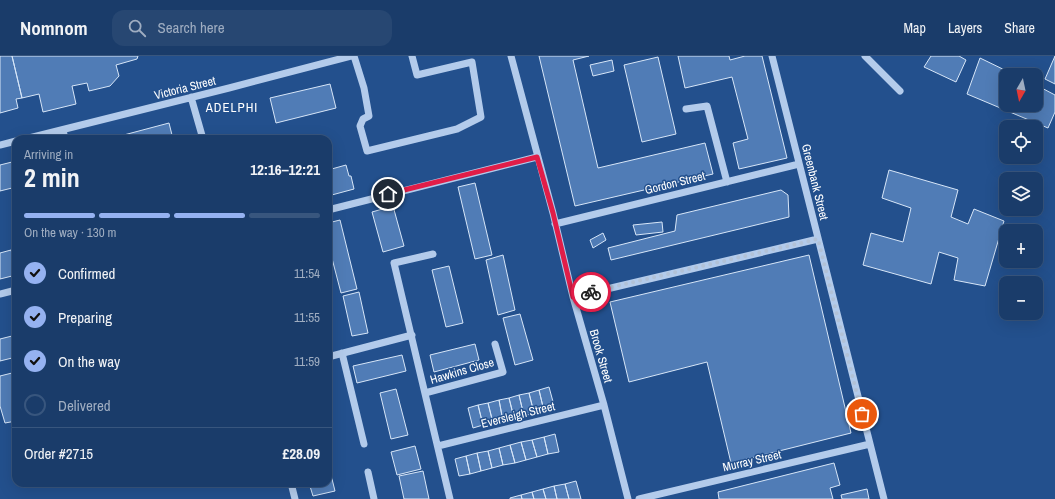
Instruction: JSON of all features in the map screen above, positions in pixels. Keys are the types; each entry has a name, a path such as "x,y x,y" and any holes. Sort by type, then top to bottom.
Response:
{"street":[{"name":"Victoria Street","path":"42,135 351,56"},
{"path":"354,56 364,88 369,116 363,119 360,126 367,151 457,129 481,117 472,62 417,75 412,56"},
{"name":"Brook Street","path":"511,56 573,297 604,406 628,499"},
{"name":"Greenbank Street","path":"772,56 884,499"},
{"path":"865,56 900,91"},
{"path":"191,97 202,135"},
{"path":"686,109 707,106 727,182"},
{"path":"63,130 64,135"},
{"path":"0,145 12,142"},
{"path":"332,209 537,157"},
{"name":"Gordon Street","path":"555,224 799,164"},
{"path":"573,297 818,239"},
{"name":"Hawkins Close","path":"433,254 394,263 450,499"},
{"path":"0,294 12,291"},
{"path":"332,356 412,335"},
{"name":"Hawkins Close","path":"425,393 502,372 495,344"},
{"path":"342,353 364,444"},
{"name":"Eversleigh Street","path":"438,446 604,406"},
{"name":"Murray Street","path":"639,499 870,444"},
{"path":"368,472 374,499"},
{"path":"292,487 295,499"}],"building":[{"path":"0,56 12,56 22,98 16,99 18,108 0,113"},
{"path":"12,56 138,56 137,59 116,65 119,76 110,86 89,91 87,83 72,86 76,104 43,112 39,94 22,98"},
{"path":"539,56 589,56 573,60 598,168 705,143 713,174 575,206"},
{"path":"678,56 729,56 730,60 745,56 762,56 787,158 739,169 733,143 748,139 732,77 685,88"},
{"path":"931,56 959,56 966,60 956,82 924,67"},
{"path":"1055,56 1055,84 1045,79"},
{"path":"658,57 676,134 642,142 624,65"},
{"path":"980,58 1001,68 999,68 999,107 967,94"},
{"path":"612,60 614,71 593,76 590,65"},
{"path":"330,84 336,108 276,123 270,98"},
{"path":"1043,89 1055,95 1055,112 1048,128 1043,126 1043,120 1029,120 1010,112 1043,112"},
{"path":"169,123 172,135 124,135"},
{"path":"12,162 12,188 0,191 0,165"},
{"path":"346,165 349,176 351,176 354,189 332,195 332,169"},
{"path":"889,170 958,190 951,217 968,224 974,209 1004,221 1003,224 999,224 999,238 985,286 954,280 958,258 939,252 931,284 863,265 871,233 903,242 911,208 882,198"},
{"path":"475,183 492,255 475,259 458,187"},
{"path":"781,190 788,195 789,217 611,260 608,248 675,231 677,215"},
{"path":"393,206 404,246 383,252 372,212"},
{"path":"340,220 357,289 341,293 332,258 332,222"},
{"path":"662,222 663,232 636,235 633,225"},
{"path":"603,233 606,240 593,248 590,240"},
{"path":"11,250 12,276 0,279 0,253"},
{"path":"503,255 515,310 498,315 486,260"},
{"path":"809,255 851,433 731,463 707,362 629,382 610,302"},
{"path":"449,266 463,323 446,327 432,270"},
{"path":"359,292 368,333 352,336 343,296"},
{"path":"520,314 533,360 515,365 503,318"},
{"path":"12,336 12,358 0,361 0,339"},
{"path":"475,344 479,360 434,372 430,355"},
{"path":"402,355 406,371 357,383 353,366"},
{"path":"12,373 12,422 5,423 0,406 0,376"},
{"path":"549,387 555,409 544,411 539,390"},
{"path":"396,389 408,435 391,439 380,393"},
{"path":"539,390 544,411 534,413 529,393"},
{"path":"529,393 534,413 524,416 519,395"},
{"path":"519,395 524,416 514,418 509,398"},
{"path":"509,398 514,418 503,421 499,400"},
{"path":"499,400 503,421 493,423 488,403"},
{"path":"488,403 493,423 483,425 478,405"},
{"path":"478,405 483,425 473,428 468,408"},
{"path":"555,434 559,452 548,454 544,437"},
{"path":"544,437 548,454 537,457 532,440"},
{"path":"532,440 537,457 526,460 521,442"},
{"path":"521,442 526,460 515,463 510,445"},
{"path":"510,445 515,463 503,465 499,448"},
{"path":"415,446 421,469 397,475 391,452"},
{"path":"499,448 503,465 492,468 488,451"},
{"path":"488,451 492,468 481,471 477,453"},
{"path":"477,453 481,471 470,474 466,456"},
{"path":"466,456 470,474 459,476 455,459"},
{"path":"834,463 840,485 830,488 833,499 719,499 718,492"},
{"path":"423,471 429,499 404,499 399,476"},
{"path":"332,479 335,491 313,496 310,487 332,487"},
{"path":"576,481 581,499 569,499 565,484"},
{"path":"565,484 569,499 557,499 554,486"},
{"path":"554,486 557,499 546,499 543,489"},
{"path":"543,489 546,499 534,499 532,492"},
{"path":"867,489 869,499 842,499 841,495"},
{"path":"532,492 534,499 522,499 521,495"},
{"path":"521,495 522,499 510,499 510,498"}],"way so far":[{"path":"591,292 818,239 862,414"}],"district":[{"name":"ADELPHI","path":"232,107"}],"route":[{"path":"388,194 537,157 553,213 573,297 591,292"}]}
